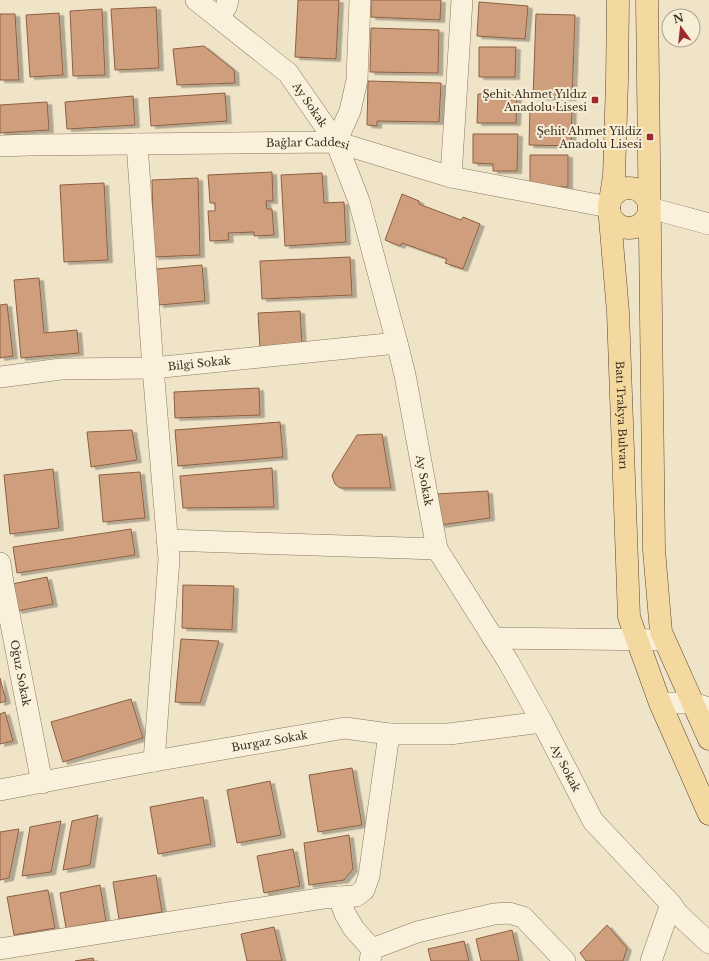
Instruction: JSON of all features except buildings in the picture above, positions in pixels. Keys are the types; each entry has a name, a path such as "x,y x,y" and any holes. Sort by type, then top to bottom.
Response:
{"main road":[{"name":"Batı Trakya Bulvarı","path":"618,0 614,176 609,207 618,312 629,616 660,703 709,814"},
{"path":"647,0 654,550 661,632 701,705 709,739"},
{"path":"626,188 633,188 640,190 645,195 650,208 649,215 641,225 629,229 622,228 616,224 609,214 609,207 610,200 614,194 626,188"}],"street":[{"name":"Ay Sokak","path":"196,0 224,9 288,73 336,142 359,201 405,375 437,549 509,663 542,722 593,821 671,904 678,914 709,943"},
{"path":"336,142 350,111 357,80 360,0"},
{"path":"451,177 462,0"},
{"name":"Bağlar Caddesi","path":"0,146 336,142 451,177 609,207"},
{"path":"137,144 153,368 169,559 154,761"},
{"path":"650,208 709,224"},
{"name":"Bilgi Sokak","path":"0,377 62,369 153,368 397,343"},
{"path":"168,540 437,549"},
{"name":"Oğuz Sokak","path":"0,563 42,783"},
{"path":"493,638 665,640"},
{"path":"660,703 701,705"},
{"name":"Burgaz Sokak","path":"0,790 154,761 345,728 389,734 449,734 542,722"},
{"path":"0,949 324,898 356,896 364,890 368,876 389,734"},
{"path":"339,897 345,914 371,955 417,932 494,914 509,913 523,917 565,961"},
{"path":"651,961 671,904"}],"place":[{"name":"Şehit Ahmet Yıldız Anadolu Lisesi","path":"595,100"},
{"name":"Şehit Ahmet Yildiz Anadolu Lisesi","path":"650,137"}]}
